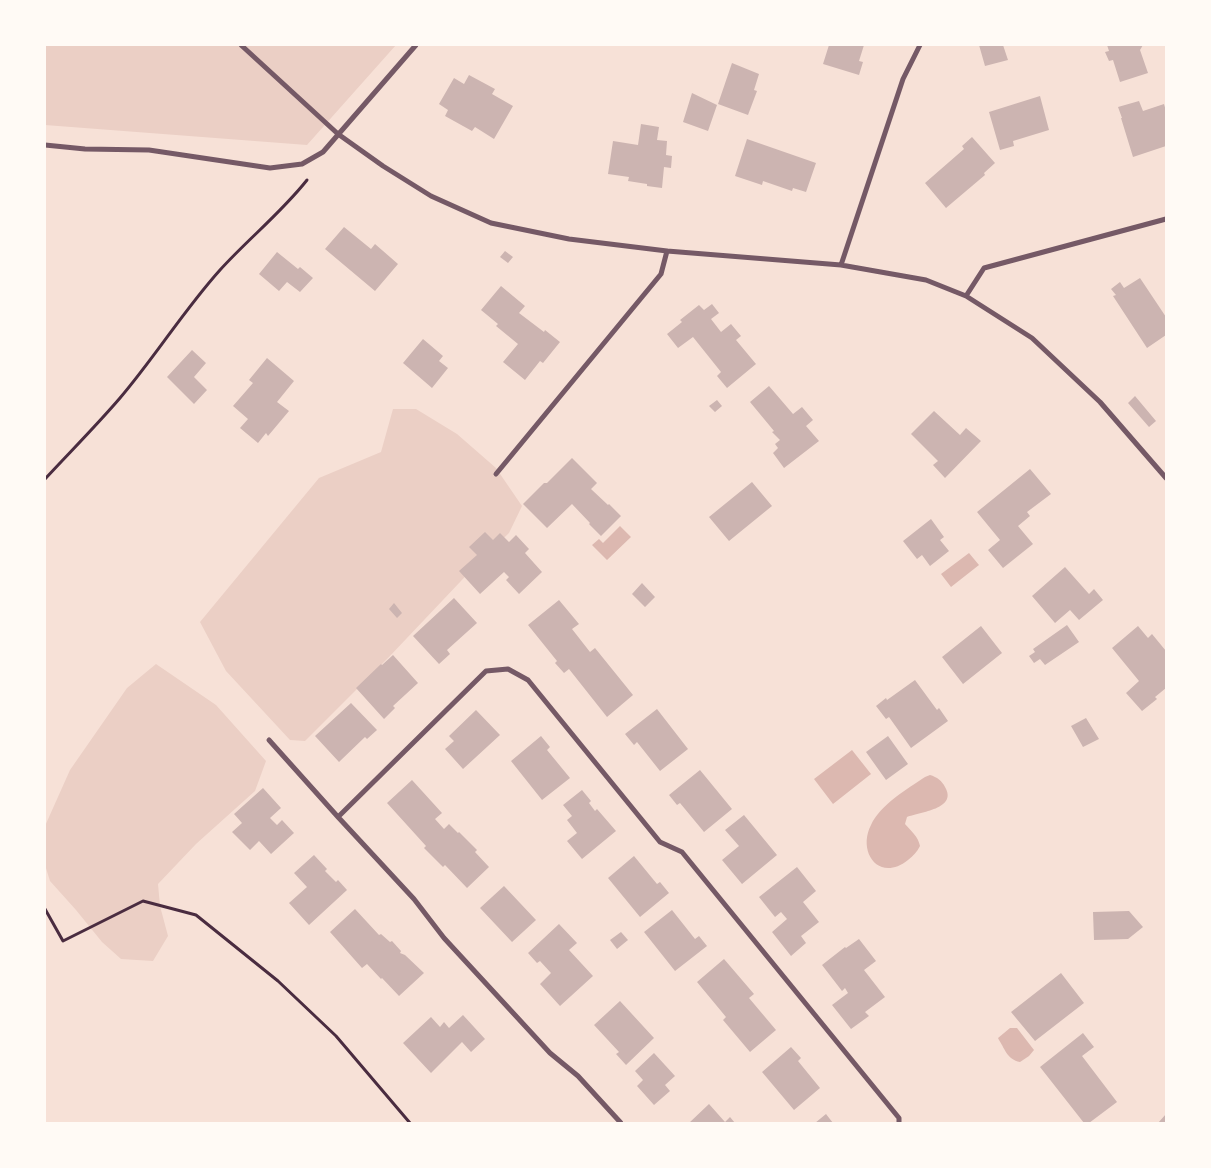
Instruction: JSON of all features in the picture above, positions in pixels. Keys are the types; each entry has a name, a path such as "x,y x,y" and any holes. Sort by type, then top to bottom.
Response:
{"street":[{"path":"241,45 338,134 383,166 431,196 491,223 569,239 667,251 841,265 926,280 966,296 1032,338 1100,402 1166,478"},
{"path":"45,145 85,149 149,150 270,168 302,164 323,152 416,45"},
{"path":"841,265 903,79 920,45"},
{"path":"966,296 984,268 1166,219"},
{"path":"496,474 661,274 667,251"},
{"path":"338,817 486,670 508,669 528,680 660,842 682,852 899,1118 899,1123"},
{"path":"269,740 414,899 444,938 544,1045 578,1076 621,1123"}],"path":[{"path":"45,479 120,398 221,269 289,201 307,180 314,158"},
{"path":"45,909 63,941 143,901 196,915 278,980 329,1030 410,1123"}],"shaded area":[{"path":"45,45 396,45 307,145 45,125"},
{"path":"393,409 416,409 457,434 496,468 522,506 509,533 389,657 305,741 290,740 226,671 200,622 319,478 381,452"},
{"path":"620,526 631,537 607,560 592,545 599,539 603,543"},
{"path":"969,553 979,565 951,587 941,574"},
{"path":"156,664 216,705 266,761 255,791 196,844 158,884 160,906 168,936 153,961 121,959 102,942 50,881 45,865 45,826 70,770 127,688"},
{"path":"852,750 871,774 833,804 814,779"},
{"path":"930,775 944,785 948,794 946,800 936,808 907,817 905,824 916,836 920,846 908,860 898,866 888,868 880,866 873,861 867,845 867,835 871,825 887,804"},
{"path":"1010,1028 1017,1028 1034,1050 1020,1062 1009,1057 998,1038"}],"building":[{"path":"829,45 864,45 859,61 863,62 859,75 823,64"},
{"path":"979,45 1003,45 1008,60 985,66"},
{"path":"1107,45 1143,45 1140,50 1148,73 1120,82 1113,60 1109,61 1105,52 1109,51"},
{"path":"732,63 759,74 754,90 757,91 748,115 718,104"},
{"path":"469,75 495,89 492,94 513,106 494,139 475,127 472,131 445,116 448,110 439,104 454,78 464,84"},
{"path":"692,93 717,105 708,131 683,122"},
{"path":"1040,96 1049,130 1013,141 1014,146 1000,150 989,112"},
{"path":"1139,101 1143,111 1164,104 1166,111 1166,146 1133,157 1118,107"},
{"path":"641,124 659,127 657,140 667,141 666,155 672,156 671,168 664,167 662,188 628,181 629,177 608,174 613,141 638,145"},
{"path":"972,137 995,163 984,173 985,175 946,208 925,183 964,149 962,146"},
{"path":"747,139 816,163 806,192 793,188 792,191 763,181 762,185 735,176"},
{"path":"344,227 371,249 375,244 398,264 375,291 325,249"},
{"path":"505,251 513,257 508,263 500,257"},
{"path":"277,252 313,278 300,292 287,282 279,291 259,274"},
{"path":"1140,278 1166,317 1166,335 1147,348 1113,296 1116,295 1111,289 1120,282 1124,288"},
{"path":"501,286 525,306 519,313 560,342 543,363 540,361 525,380 503,362 518,344 496,326 498,324 481,310"},
{"path":"712,304 719,313 711,319 721,332 731,324 741,336 736,340 756,364 727,388 717,376 721,372 693,337 678,348 667,334 682,322 680,320 699,305 704,310"},
{"path":"423,339 443,356 439,361 448,368 432,388 403,363"},
{"path":"192,350 206,363 194,377 207,390 194,404 167,377"},
{"path":"267,358 294,381 277,402 289,411 268,436 266,433 258,443 240,428 248,419 233,406 253,383 249,380"},
{"path":"769,386 793,414 802,407 813,420 806,426 819,441 784,468 773,453 778,448 775,444 780,440 750,402"},
{"path":"1135,396 1156,421 1149,427 1128,403"},
{"path":"717,400 722,406 715,412 709,406"},
{"path":"934,411 960,435 966,428 981,441 945,478 933,465 938,461 911,434"},
{"path":"572,458 597,483 591,489 621,516 601,536 572,504 547,528 523,504"},
{"path":"1030,469 1051,494 1027,512 1030,516 1018,526 1033,544 1003,568 988,550 1000,540 977,512"},
{"path":"752,482 772,506 729,541 709,517"},
{"path":"931,519 944,537 940,540 949,551 930,566 922,555 917,559 903,541"},
{"path":"485,532 493,540 500,533 509,542 516,535 529,549 525,553 542,572 519,594 506,580 509,577 504,572 480,594 459,571 477,555 469,547"},
{"path":"1065,567 1089,594 1094,589 1103,600 1079,620 1070,610 1055,623 1032,596"},
{"path":"642,583 655,597 645,607 632,594"},
{"path":"454,598 477,623 447,650 450,654 439,664 413,636"},
{"path":"559,600 579,624 572,629 590,652 595,648 633,695 607,717 569,669 564,673 555,663 557,661 528,625"},
{"path":"394,603 402,613 397,618 389,609"},
{"path":"1067,625 1079,642 1045,665 1040,659 1034,663 1029,656 1035,652 1033,649"},
{"path":"981,626 1002,653 963,684 942,657"},
{"path":"1138,626 1148,638 1152,634 1166,651 1166,688 1155,697 1157,699 1142,711 1126,693 1139,681 1112,648"},
{"path":"393,655 418,683 393,706 395,708 384,719 356,688"},
{"path":"915,680 937,710 939,708 948,721 911,748 889,717 886,719 876,706"},
{"path":"351,703 377,730 367,739 365,737 339,762 315,736"},
{"path":"657,709 688,749 660,771 637,742 634,745 625,734"},
{"path":"476,710 500,735 463,769 445,749 454,741 449,736"},
{"path":"1086,718 1099,739 1083,747 1071,726"},
{"path":"541,736 550,747 547,750 570,778 542,800 511,761"},
{"path":"888,736 908,764 886,780 866,752"},
{"path":"700,770 732,809 704,832 680,803 677,805 669,795"},
{"path":"412,780 442,813 435,819 444,829 449,824 459,832 477,850 475,852 489,867 467,888 445,865 443,867 424,848 426,846 387,803"},
{"path":"263,788 281,808 270,818 277,825 282,820 294,833 271,854 259,841 250,850 232,832 242,823 234,814"},
{"path":"582,790 591,801 589,803 595,811 597,809 616,831 582,859 567,841 577,833 567,820 572,816 563,805"},
{"path":"744,815 777,855 742,884 722,860 739,846 725,830"},
{"path":"314,855 327,869 325,871 336,882 338,880 347,890 309,925 289,903 307,887 294,873"},
{"path":"634,856 657,884 660,882 669,893 640,917 608,878"},
{"path":"797,867 816,891 803,902 819,922 801,936 806,943 791,956 772,932 787,919 781,912 775,917 759,897"},
{"path":"504,886 536,920 512,942 480,908"},
{"path":"355,909 379,935 381,934 390,942 392,941 401,951 400,953 405,955 424,973 399,996 367,964 362,968 330,932"},
{"path":"672,910 695,939 699,936 707,946 675,971 644,932"},
{"path":"1129,911 1143,927 1128,939 1094,940 1093,912"},
{"path":"559,924 577,943 569,950 593,976 560,1006 540,984 551,973 540,961 537,963 528,953"},
{"path":"621,932 628,940 617,949 610,940"},
{"path":"859,939 876,961 864,970 885,997 865,1012 869,1016 851,1029 832,1005 848,993 845,988 842,991 822,965 845,947"},
{"path":"724,959 754,994 749,998 776,1030 750,1052 723,1020 726,1017 697,982"},
{"path":"1061,973 1084,1003 1035,1041 1011,1012"},
{"path":"620,1001 654,1038 626,1065 616,1054 619,1052 594,1025"},
{"path":"463,1015 485,1039 471,1052 462,1042 431,1073 403,1043 431,1017 440,1027 444,1022 449,1028"},
{"path":"1083,1033 1094,1047 1082,1056 1117,1102 1089,1123 1084,1123 1040,1067"},
{"path":"791,1047 801,1058 798,1061 820,1088 794,1110 762,1072"},
{"path":"654,1053 675,1076 665,1085 670,1091 654,1105 637,1086 643,1080 635,1071"},
{"path":"709,1104 725,1122 730,1117 735,1123 689,1123"},
{"path":"826,1114 833,1123 815,1123"},
{"path":"1166,1114 1166,1123 1158,1123"}]}
